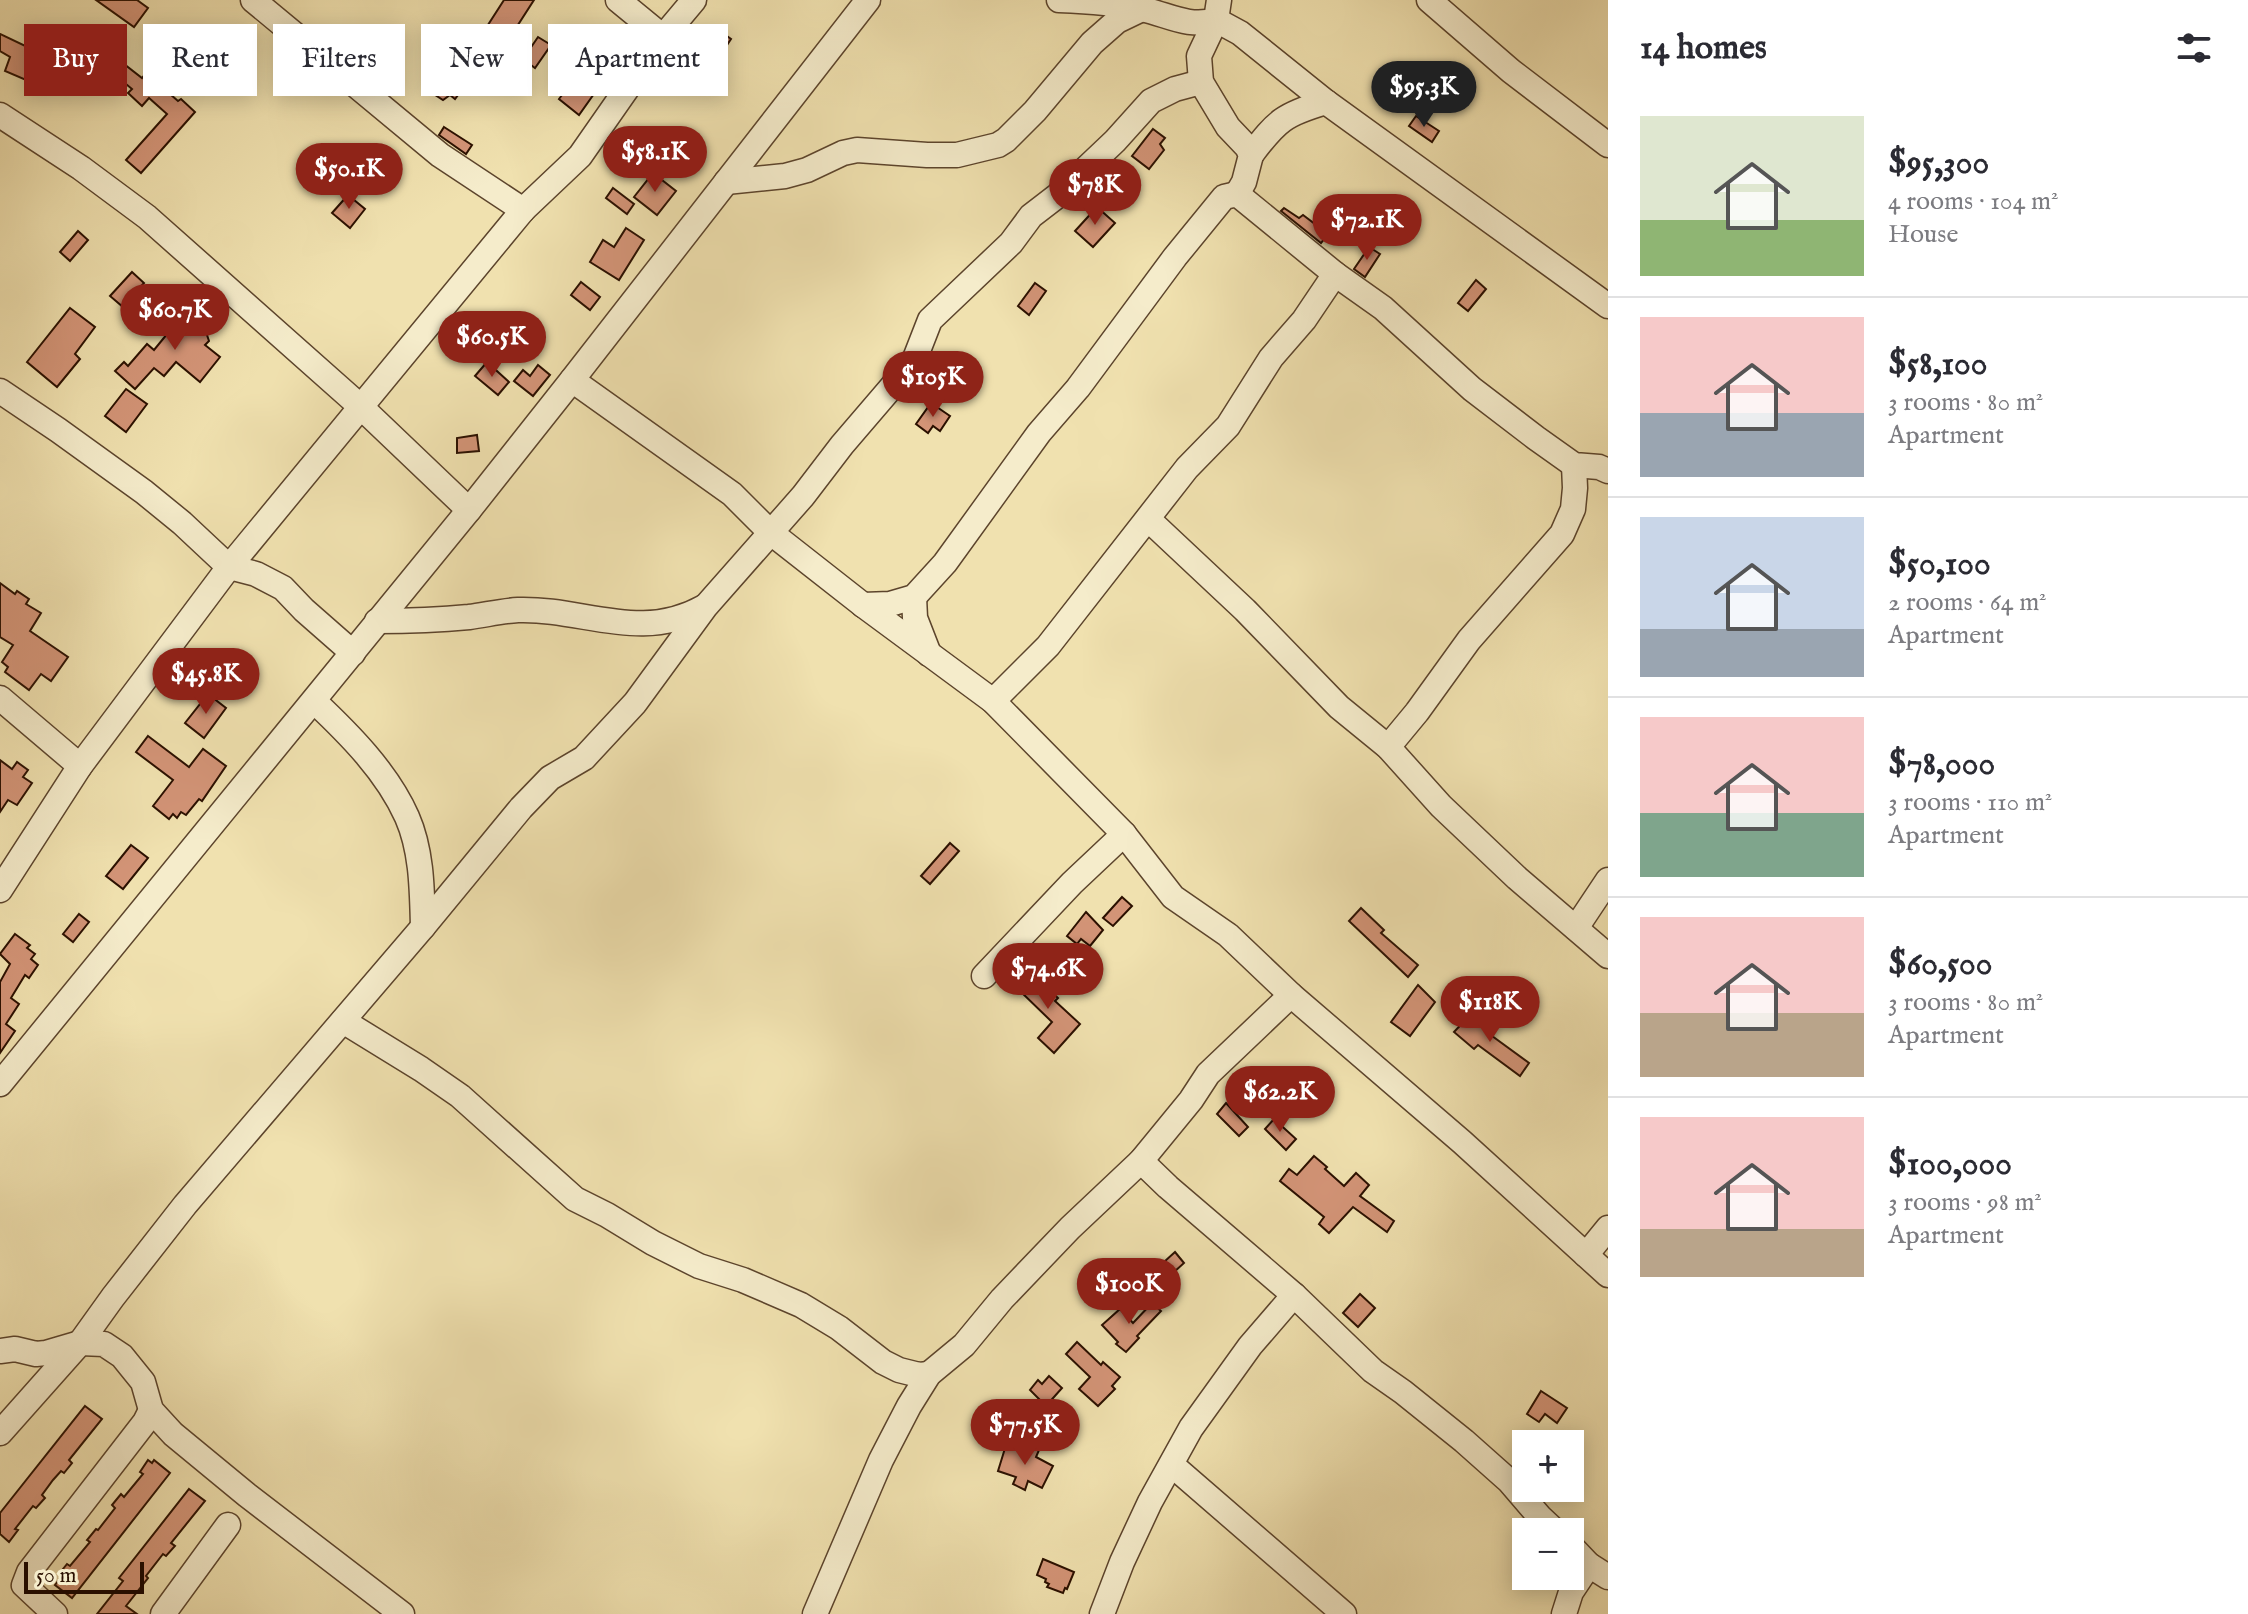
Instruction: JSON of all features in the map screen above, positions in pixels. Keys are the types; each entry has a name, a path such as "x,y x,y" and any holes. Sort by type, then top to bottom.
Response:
{"street":[{"path":"253,0 440,155 523,210"},
{"path":"618,0 647,24"},
{"path":"674,24 694,0"},
{"path":"0,1084 469,510 868,0"},
{"path":"1059,0 1151,5 1185,22 1201,24 1218,10"},
{"path":"1429,0 1511,71 1608,145"},
{"path":"726,182 785,176 857,150 957,155 998,145 1035,111 1092,43 1117,21 1151,5"},
{"path":"1218,10 1199,56 1201,82 1228,127 1251,155"},
{"path":"1218,10 1240,33 1326,102 1608,306"},
{"path":"0,1433 80,1343 185,1205 521,808 550,778 584,758 635,703 706,606 803,496 914,361 930,320 1011,243 1031,216 1115,141 1151,101 1175,89 1201,82"},
{"path":"0,890 80,766 229,567 523,210 580,156 622,96"},
{"path":"863,605 890,604 914,597 945,563 1039,433 1078,388 1184,245 1224,197 1237,194 1244,182 1251,155 1263,138 1290,113 1326,102"},
{"path":"0,115 81,168 147,217 361,407 469,510"},
{"path":"1237,194 1335,274 1383,308 1472,389 1574,465 1608,471"},
{"path":"993,701 1048,646 1187,468 1228,426 1271,358 1304,320 1335,274"},
{"path":"572,380 732,494 770,532 993,701 1124,834 1173,897 1228,935 1291,995 1462,1142 1608,1275"},
{"path":"0,391 144,492 229,567 256,574 283,588 353,653"},
{"path":"1388,747 1469,640 1562,534 1573,509 1574,465"},
{"path":"1148,519 1245,610 1339,707 1388,747 1441,806 1517,878 1608,956"},
{"path":"914,597 915,618 929,654"},
{"path":"377,621 470,617 518,610 567,614 621,624 662,623 685,618 706,606"},
{"path":"0,698 80,766"},
{"path":"314,701 341,726 381,773 407,817 422,879 423,927"},
{"path":"984,976 1072,883 1124,834"},
{"path":"1576,928 1608,880"},
{"path":"815,1614 881,1460 929,1374 964,1345 1002,1299 1070,1228 1141,1161 1208,1074 1291,995"},
{"path":"343,1021 460,1096 575,1199 699,1266 743,1280 801,1305 899,1370 929,1374"},
{"path":"1141,1161 1294,1295 1373,1371 1498,1471 1543,1518"},
{"path":"1586,1255 1608,1228"},
{"path":"1107,1609 1122,1562 1150,1502 1191,1428 1227,1376 1294,1295"},
{"path":"0,1351 15,1349 36,1354 80,1343 104,1344 122,1356 143,1382 151,1410 173,1434 402,1614"},
{"path":"899,1370 906,1385 909,1406"},
{"path":"55,1614 24,1585 29,1572 145,1422 151,1410"},
{"path":"1172,1465 1344,1614"},
{"path":"163,1614 228,1525"},
{"path":"1564,1614 1571,1592 1598,1571"}],"building":[{"path":"96,0 137,0 148,8 134,27"},
{"path":"504,0 534,0 519,24 489,24"},
{"path":"0,34 24,45 24,79 5,71 10,57 0,51"},
{"path":"538,37 548,43 548,49 535,68 532,66 532,46"},
{"path":"127,66 143,77 143,96 172,96 178,101 181,99 195,112 141,173 126,160 167,114 149,98 142,106 128,93 132,89 127,85"},
{"path":"561,96 592,96 579,115 559,99"},
{"path":"1416,116 1439,131 1432,142 1409,126"},
{"path":"444,127 472,145 466,154 439,135"},
{"path":"1153,129 1165,138 1160,144 1164,150 1149,169 1132,156"},
{"path":"653,173 676,191 657,215 634,197"},
{"path":"613,188 634,204 627,214 606,198"},
{"path":"348,195 365,209 350,228 332,213"},
{"path":"1097,207 1115,223 1093,247 1075,231"},
{"path":"1284,208 1299,218 1303,215 1328,234 1321,243 1281,211"},
{"path":"626,228 644,240 619,280 590,262 603,240 614,247"},
{"path":"78,231 88,240 70,261 60,252"},
{"path":"1369,247 1380,254 1365,277 1354,269"},
{"path":"132,272 144,283 123,307 110,296"},
{"path":"1476,280 1486,289 1468,311 1458,303"},
{"path":"581,282 600,297 590,310 571,295"},
{"path":"1035,283 1046,291 1029,315 1018,306"},
{"path":"70,308 95,327 75,354 80,359 57,387 27,362"},
{"path":"199,311 215,326 207,335 209,341 205,345 220,357 200,382 176,362 164,376 154,368 135,389 115,371 124,362 128,366 147,344 154,350 185,312 191,319"},
{"path":"487,362 509,382 498,395 475,376"},
{"path":"538,365 550,375 533,396 514,381 523,370 530,376"},
{"path":"126,389 147,404 126,432 105,416"},
{"path":"931,403 950,416 940,431 933,426 928,433 916,424"},
{"path":"477,435 479,451 457,453 457,438"},
{"path":"0,583 29,599 26,604 41,613 30,631 68,657 51,681 41,674 29,690 5,672 8,667 2,662 13,645 0,637"},
{"path":"208,694 226,708 204,738 185,723"},
{"path":"148,736 189,767 203,749 226,766 202,801 199,799 186,815 181,812 177,818 173,814 169,819 153,806 173,780 136,752"},
{"path":"0,760 12,769 17,762 28,770 23,777 32,783 17,805 8,800 0,812"},
{"path":"950,843 959,851 930,884 921,876"},
{"path":"131,845 148,858 123,889 106,876"},
{"path":"1122,897 1132,906 1113,926 1103,918"},
{"path":"1361,908 1384,930 1381,933 1418,965 1408,977 1349,921"},
{"path":"1086,912 1103,930 1090,946 1081,939 1077,944 1067,936"},
{"path":"79,914 89,922 73,942 63,934"},
{"path":"15,934 30,945 27,948 35,954 31,959 38,965 29,978 25,975 11,998 19,1004 6,1024 15,1031 0,1053 0,982 10,964 0,954"},
{"path":"1026,968 1080,1024 1054,1053 1038,1038 1052,1022 1014,982"},
{"path":"1418,985 1435,1002 1410,1036 1391,1022"},
{"path":"1471,1014 1490,1030 1488,1033 1529,1063 1520,1076 1478,1045 1474,1049 1454,1032"},
{"path":"1226,1103 1248,1127 1239,1136 1217,1114"},
{"path":"1274,1119 1296,1139 1286,1150 1265,1129"},
{"path":"1314,1156 1344,1186 1356,1173 1369,1185 1360,1196 1394,1221 1387,1232 1353,1207 1329,1233 1319,1224 1324,1217 1280,1181 1289,1169 1297,1175"},
{"path":"1175,1252 1184,1263 1163,1282 1154,1271"},
{"path":"1360,1294 1375,1308 1358,1327 1343,1313"},
{"path":"1152,1303 1161,1311 1126,1352 1102,1325 1120,1309 1133,1323"},
{"path":"1077,1342 1101,1365 1103,1362 1120,1377 1112,1386 1115,1389 1098,1406 1079,1389 1090,1377 1066,1354"},
{"path":"1049,1376 1062,1388 1046,1406 1030,1390 1038,1380 1042,1384"},
{"path":"1541,1391 1567,1408 1557,1423 1545,1414 1539,1422 1527,1414"},
{"path":"85,1406 102,1419 69,1460 72,1463 64,1473 61,1471 42,1495 45,1498 36,1508 33,1506 15,1529 18,1530 9,1542 0,1534 0,1513"},
{"path":"1056,1408 1068,1420 1043,1444 1030,1433"},
{"path":"1006,1445 1028,1453 1031,1447 1039,1450 1036,1457 1053,1466 1042,1488 1028,1481 1025,1490 1013,1484 1016,1477 998,1471"},
{"path":"148,1460 152,1463 154,1460 170,1473 72,1598 55,1585 62,1576 59,1574 90,1542 87,1540 115,1508 112,1505 121,1494 124,1497 143,1474 140,1472"},
{"path":"189,1489 205,1501 171,1543 175,1546 166,1556 163,1554 126,1606 137,1614 97,1614 123,1581 119,1578"},
{"path":"1043,1559 1074,1572 1063,1593 1047,1587 1046,1579 1037,1575"}]}
